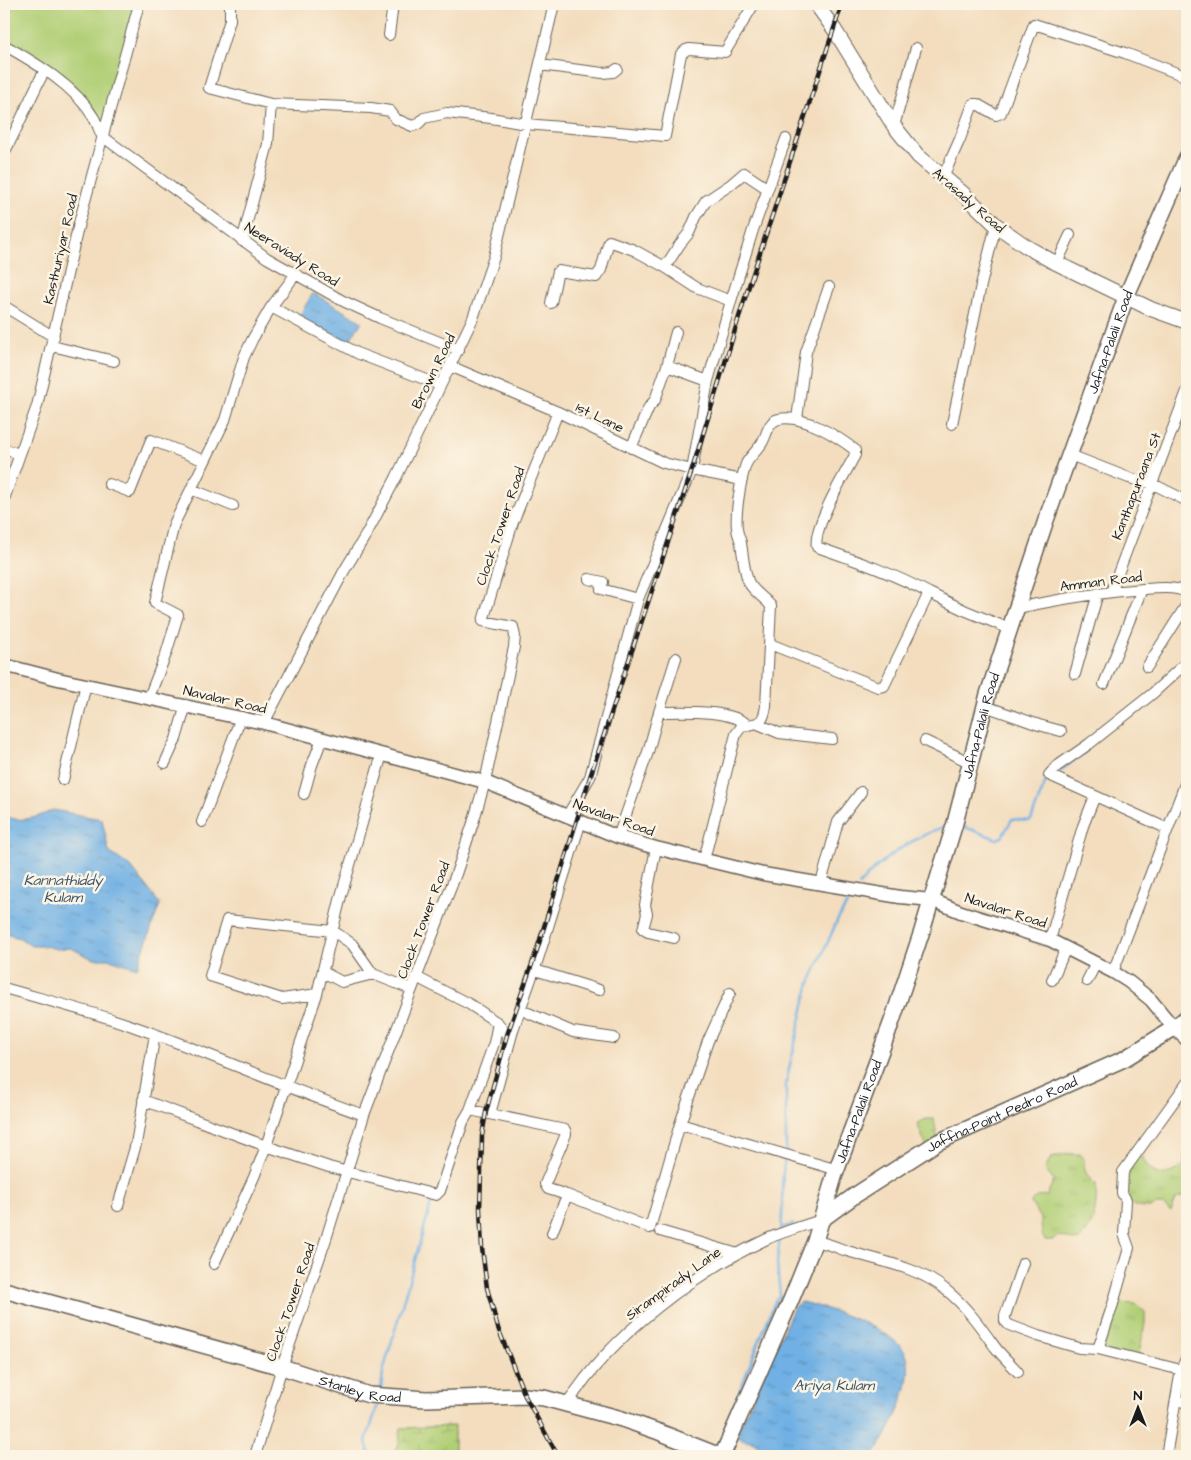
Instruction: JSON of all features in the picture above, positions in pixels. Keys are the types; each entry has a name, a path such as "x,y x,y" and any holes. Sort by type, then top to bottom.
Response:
{"main road":[{"name":"Arasady Road","path":"816,4 834,29 894,126 918,156 996,225 1027,247 1057,263 1151,309 1187,322"},
{"name":"Jafna-Palali Road","path":"717,1455 755,1379 815,1241 838,1170 902,994 932,900 955,823 969,762 985,706 1017,608 1126,297 1187,157"},
{"name":"Jaffna-Point Pedro Road","path":"821,1220 854,1196 938,1142 1124,1059 1174,1028 1187,1017"},
{"name":"Stanley Road","path":"4,1290 282,1367 369,1395 426,1399 525,1396 568,1403 659,1432 717,1455"}],"street":[{"name":"Kasthuriyar Road","path":"4,499 37,406 79,223 139,4"},
{"path":"230,4 230,20 209,88 271,104 371,108 390,111 396,119 412,126 418,124 424,118 447,114 491,118 526,124 665,136 681,54 689,49 725,52 754,4"},
{"path":"390,35 393,4"},
{"name":"Brown Road","path":"264,723 344,571 367,533 420,430 473,318 494,257 554,4"},
{"path":"943,177 973,104 977,104 996,115 1001,114 1034,24 1037,23 1125,53 1187,77"},
{"path":"4,45 32,60 68,88 94,118 102,136"},
{"path":"894,126 916,48"},
{"path":"540,65 603,73 613,72 617,69"},
{"path":"4,153 45,70"},
{"path":"242,240 268,144 271,104"},
{"name":"Neeraviady Road","path":"102,136 267,258 343,301 459,350"},
{"path":"567,816 590,777 638,599 692,470 708,381 731,300 786,139"},
{"path":"665,267 689,233 706,201 744,173 768,188"},
{"path":"952,424 981,285 996,225"},
{"path":"1057,263 1070,235"},
{"path":"551,303 558,271 596,277 601,270 609,241 634,250 697,288 731,300"},
{"path":"150,693 166,654 178,615 154,603 174,524 225,420 244,357 252,340 272,306 296,274"},
{"path":"796,419 806,352 829,287"},
{"path":"4,306 53,341 114,361"},
{"path":"272,306 359,354 440,385"},
{"path":"632,448 649,407 655,400 676,332"},
{"name":"1st Lane","path":"450,366 558,412 664,463 742,480"},
{"path":"667,366 708,381"},
{"name":"Kanthapuraana St","path":"1110,592 1153,484 1187,391"},
{"name":"Clock Tower Road","path":"255,1456 282,1367 326,1239 364,1115 456,874 485,782 515,636 513,627 483,621 513,522 558,412"},
{"path":"704,860 736,734 742,726 762,720 766,706 771,606 755,592 748,579 743,560 741,540 737,530 737,517 742,480 747,462 756,453 771,423 777,419 796,419 843,440 855,450 824,515 816,539 817,548 876,567 906,580 929,594 1010,629"},
{"path":"109,484 130,492 151,440 205,461"},
{"path":"4,449 20,454"},
{"path":"1070,455 1129,478 1153,484 1187,501"},
{"path":"191,489 233,506"},
{"path":"589,579 603,582 601,590 638,599"},
{"name":"Amman Road","path":"1017,608 1098,593 1162,588 1179,589 1187,592"},
{"path":"1104,684 1142,589"},
{"path":"1075,674 1098,593"},
{"path":"770,644 871,685 884,686 929,594"},
{"path":"1147,667 1187,604"},
{"path":"618,837 648,752 676,658"},
{"path":"1168,829 1049,775 1056,767 1089,744 1152,694 1187,662"},
{"name":"Navalar Road","path":"5,669 86,684 150,693 186,705 264,723 485,782 618,837 704,860 763,874 900,897 932,900 961,912 1050,940 1113,972 1151,1000 1174,1028 1187,1040"},
{"path":"63,780 86,684"},
{"path":"165,763 176,739 186,705"},
{"path":"985,706 1061,731"},
{"path":"659,712 721,715 743,720 779,733 832,739"},
{"path":"202,822 241,718"},
{"path":"304,794 322,739"},
{"path":"925,741 969,762"},
{"path":"214,1264 254,1178 317,994 341,896 382,754"},
{"path":"1113,972 1187,779"},
{"path":"821,883 838,822 861,792"},
{"path":"1050,940 1083,826 1095,796"},
{"path":"490,1114 508,1045 535,970 581,821"},
{"path":"656,848 645,904 644,929 648,932 674,938"},
{"path":"317,994 282,999 210,976 227,920 333,931 352,944 373,974 411,989"},
{"path":"1052,980 1066,948"},
{"path":"1087,981 1096,963"},
{"path":"535,970 599,990"},
{"path":"323,972 342,982 373,974"},
{"path":"416,977 469,1004 498,1023 507,1035 508,1045"},
{"path":"4,988 71,1006 155,1034 364,1115"},
{"path":"552,1233 567,1195 650,1228 680,1124 708,1041 730,993"},
{"path":"526,1012 573,1032 614,1038"},
{"path":"143,1100 266,1146 346,1172 430,1194 438,1194 494,1043 498,1023"},
{"path":"118,1206 136,1144 155,1034"},
{"path":"1098,1348 1129,1248 1124,1234 1126,1200 1122,1193 1123,1172 1187,1083"},
{"path":"470,1110 565,1130 566,1134 545,1184 548,1189 564,1194"},
{"path":"680,1124 838,1170"},
{"name":"Sirampirady Lane","path":"568,1403 591,1371 620,1340 685,1288 738,1254 782,1232 821,1220"},
{"path":"660,1231 738,1254"},
{"path":"815,1241 895,1264 921,1274 945,1289 976,1319 996,1348 1018,1372"},
{"path":"1023,1263 1005,1316 1005,1321 1009,1326 1079,1348 1098,1348 1181,1370"},
{"path":"1166,1456 1181,1370 1187,1356"},
{"path":"1176,1401 1187,1402"}],"green space":[{"path":"4,4 139,4 102,136 68,88 4,45"},
{"path":"926,1119 934,1119 938,1142 927,1148 917,1123"},
{"path":"1140,1147 1146,1164 1151,1170 1162,1174 1177,1170 1185,1164 1184,1156 1187,1147 1187,1198 1176,1199 1171,1212 1163,1205 1155,1205 1151,1208 1135,1206 1126,1197 1122,1186"},
{"path":"1069,1154 1080,1154 1084,1159 1086,1173 1096,1184 1094,1216 1088,1230 1077,1241 1060,1236 1052,1240 1045,1240 1042,1235 1041,1220 1031,1203 1042,1195 1047,1196 1054,1181 1046,1171 1046,1166 1051,1158"},
{"path":"1113,1304 1136,1304 1145,1312 1145,1323 1138,1359 1098,1349"},
{"path":"454,1426 454,1456 393,1456 399,1444 401,1428"}],"water":[{"path":"313,293 362,322 346,345 298,318"},
{"name":"Kannathiddy Kulam","path":"53,810 102,819 109,852 131,867 160,904 137,968 110,959 93,959 71,948 57,949 45,946 31,946 20,938 4,934 4,816 29,819"},
{"name":"Ariya Kulam","path":"801,1302 844,1315 876,1329 890,1337 901,1347 907,1357 907,1381 904,1395 893,1422 873,1456 779,1456 737,1434 794,1307"}],"waterway":[{"path":"1056,774 1085,752"},
{"path":"959,825 997,839 1002,837 1012,819 1031,820 1046,781 1049,779"},
{"path":"859,885 878,866 900,849 924,835 949,825"},
{"path":"786,1153 786,1082 804,1005 810,983 837,921 853,894"},
{"path":"781,1230 785,1158"},
{"path":"381,1390 383,1372 431,1204"},
{"path":"782,1228 793,1224"},
{"path":"780,1238 777,1262 780,1296 783,1298"},
{"path":"717,1448 776,1299 780,1296"},
{"path":"370,1456 366,1441 379,1401"},
{"path":"736,1436 748,1441"}],"railway":[{"path":"558,1456 525,1396 498,1328 487,1288 480,1209 482,1136 486,1112 507,1035 537,950 590,777 692,470 743,304 842,4"}]}
